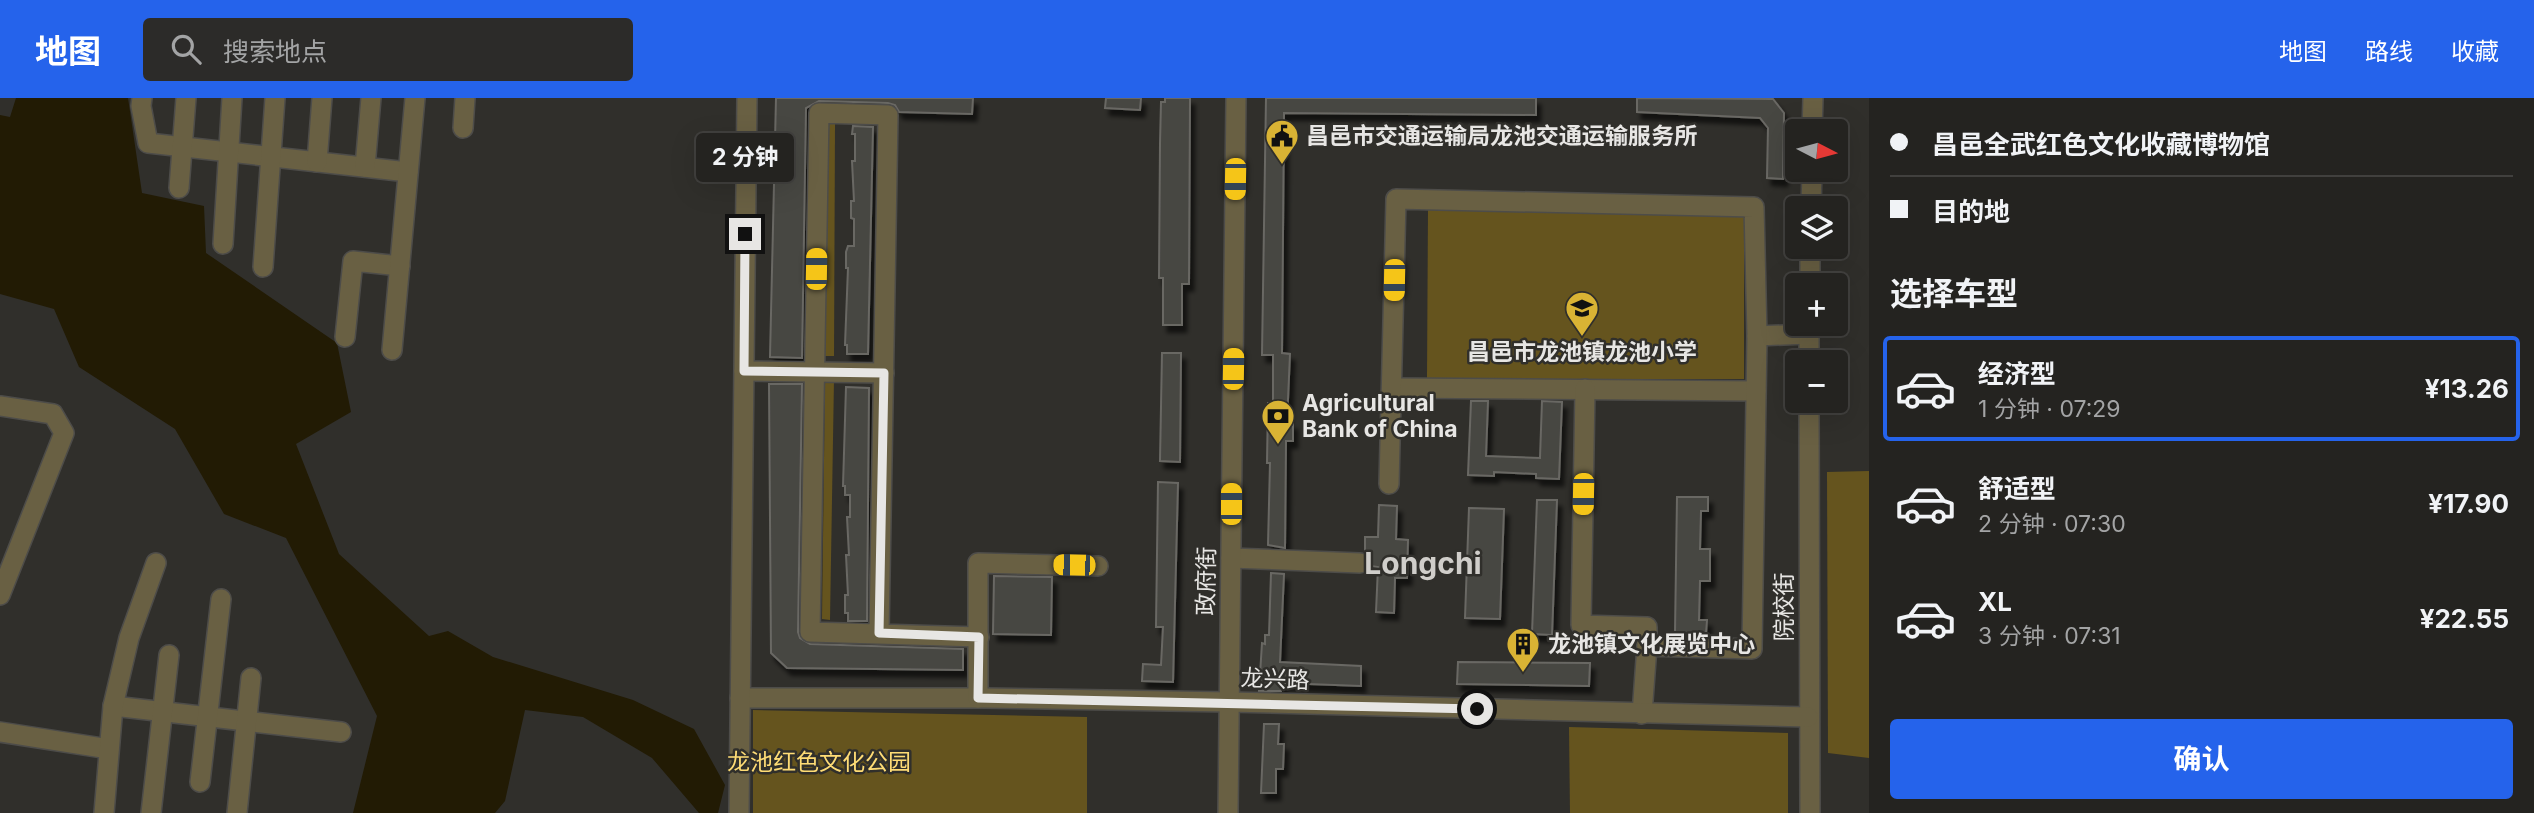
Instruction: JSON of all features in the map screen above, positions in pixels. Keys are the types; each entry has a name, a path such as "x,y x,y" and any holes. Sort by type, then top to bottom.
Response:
{"street":[{"path":"142,98 148,143 408,172"},
{"path":"179,188 186,98"},
{"path":"223,244 232,98"},
{"path":"263,267 275,98"},
{"path":"317,162 322,98"},
{"path":"365,167 371,98"},
{"path":"392,350 415,98"},
{"path":"463,128 465,98"},
{"path":"739,813 747,98"},
{"name":"政府街","path":"1228,813 1236,98"},
{"path":"1812,119 1813,98"},
{"path":"879,633 888,115 819,113 810,632 979,637"},
{"path":"1389,484 1396,199 1754,207 1757,335 1752,649 1647,646"},
{"path":"345,337 354,261 400,266"},
{"path":"1757,335 1785,332"},
{"path":"744,371 884,373"},
{"path":"1392,388 1756,391"},
{"path":"1585,389 1581,625 1647,627 1642,714"},
{"path":"0,406 53,414 64,433 0,595"},
{"name":"院校街","path":"1809,413 1810,813"},
{"path":"1231,558 1360,563"},
{"path":"104,813 113,706 129,638 156,563"},
{"path":"978,698 978,563 1098,566"},
{"path":"201,782 221,599"},
{"path":"151,813 169,655"},
{"path":"237,813 251,678"},
{"name":"龙兴路","path":"740,698 1229,702 1808,717"},
{"path":"113,706 341,732"},
{"path":"0,732 109,749"}],"green space":[{"path":"825,123 835,123 834,356 824,356"},
{"path":"1428,210 1744,213 1744,379 1427,379"},
{"path":"825,379 834,379 830,620 822,619"},
{"path":"1869,471 1869,758 1828,753 1827,472"},
{"name":"龙池红色文化公园","path":"753,710 1087,717 1087,813 753,813"},
{"path":"1569,727 1788,733 1788,813 1570,813"}],"shaded area":[{"path":"16,98 128,98 142,193 204,206 206,253 337,343 351,412 296,444 339,554 429,636 448,631 493,657 633,700 694,729 725,785 718,813 699,813 652,758 583,717 525,710 505,801 495,813 353,813 377,716 286,538 224,514 175,429 79,367 54,309 0,294 0,115 10,117"}],"building":[{"path":"776,98 973,98 972,114 899,112 895,105 888,103 819,101 806,108 802,358 770,357"},
{"path":"1106,98 1141,98 1140,110 1105,108"},
{"path":"1165,98 1190,98 1189,284 1182,284 1182,325 1163,325 1163,278 1159,278 1161,102 1165,102"},
{"path":"1266,98 1536,98 1536,115 1284,113 1282,353 1290,354 1287,422 1293,423 1293,441 1286,441 1285,548 1268,545 1268,403 1273,403 1273,355 1262,355"},
{"path":"1637,98 1773,99 1784,113 1783,179 1767,178 1768,128 1760,118 1637,112"},
{"path":"853,126 873,127 868,354 847,354 845,345 848,268 846,252 848,246 854,246 854,219 851,218 851,201 854,201 852,161 855,161"},
{"path":"1162,353 1181,353 1180,462 1160,461"},
{"path":"769,384 802,384 800,638 810,644 963,649 963,670 787,668 771,653"},
{"path":"846,387 869,388 867,621 848,621 848,613 845,613 845,595 848,595 846,555 849,555 847,517 850,517 850,495 845,495 843,486"},
{"path":"1471,401 1488,401 1486,456 1540,458 1542,401 1562,402 1559,479 1536,478 1536,474 1494,472 1494,476 1468,475"},
{"path":"1158,482 1178,483 1173,682 1142,681 1143,664 1161,665 1163,627 1156,627"},
{"path":"1677,497 1708,497 1708,511 1701,511 1700,549 1710,549 1710,581 1700,581 1699,620 1707,620 1706,634 1675,633"},
{"path":"1537,500 1557,500 1552,635 1532,634"},
{"path":"1379,505 1397,506 1396,539 1408,540 1407,578 1395,578 1394,613 1376,612 1378,567 1371,566 1371,558 1365,552 1365,537 1378,537"},
{"path":"1469,508 1504,509 1500,619 1465,618"},
{"path":"1271,573 1284,574 1280,662 1361,666 1361,686 1282,683 1281,691 1259,691 1262,643 1265,644 1265,635 1269,635"},
{"path":"994,576 1052,577 1051,635 993,634"},
{"name":"龙池镇文化展览中心","path":"1458,662 1590,663 1589,686 1457,684"},
{"path":"1264,724 1279,724 1278,744 1284,744 1283,769 1276,769 1276,793 1261,793"}],"place":[{"name":"昌邑市交通运输局龙池交通运输服务所","path":"1282,166"},
{"name":"昌邑市龙池镇龙池小学","path":"1582,338"},
{"name":"Agricultural Bank of China","path":"1278,446"},
{"name":"龙池镇文化展览中心","path":"1523,674"}],"district":[{"name":"Longchi","path":"1423,563"}],"route":[{"path":"745,234 744,371 884,373 879,633 979,637 978,698 1477,709"}]}
